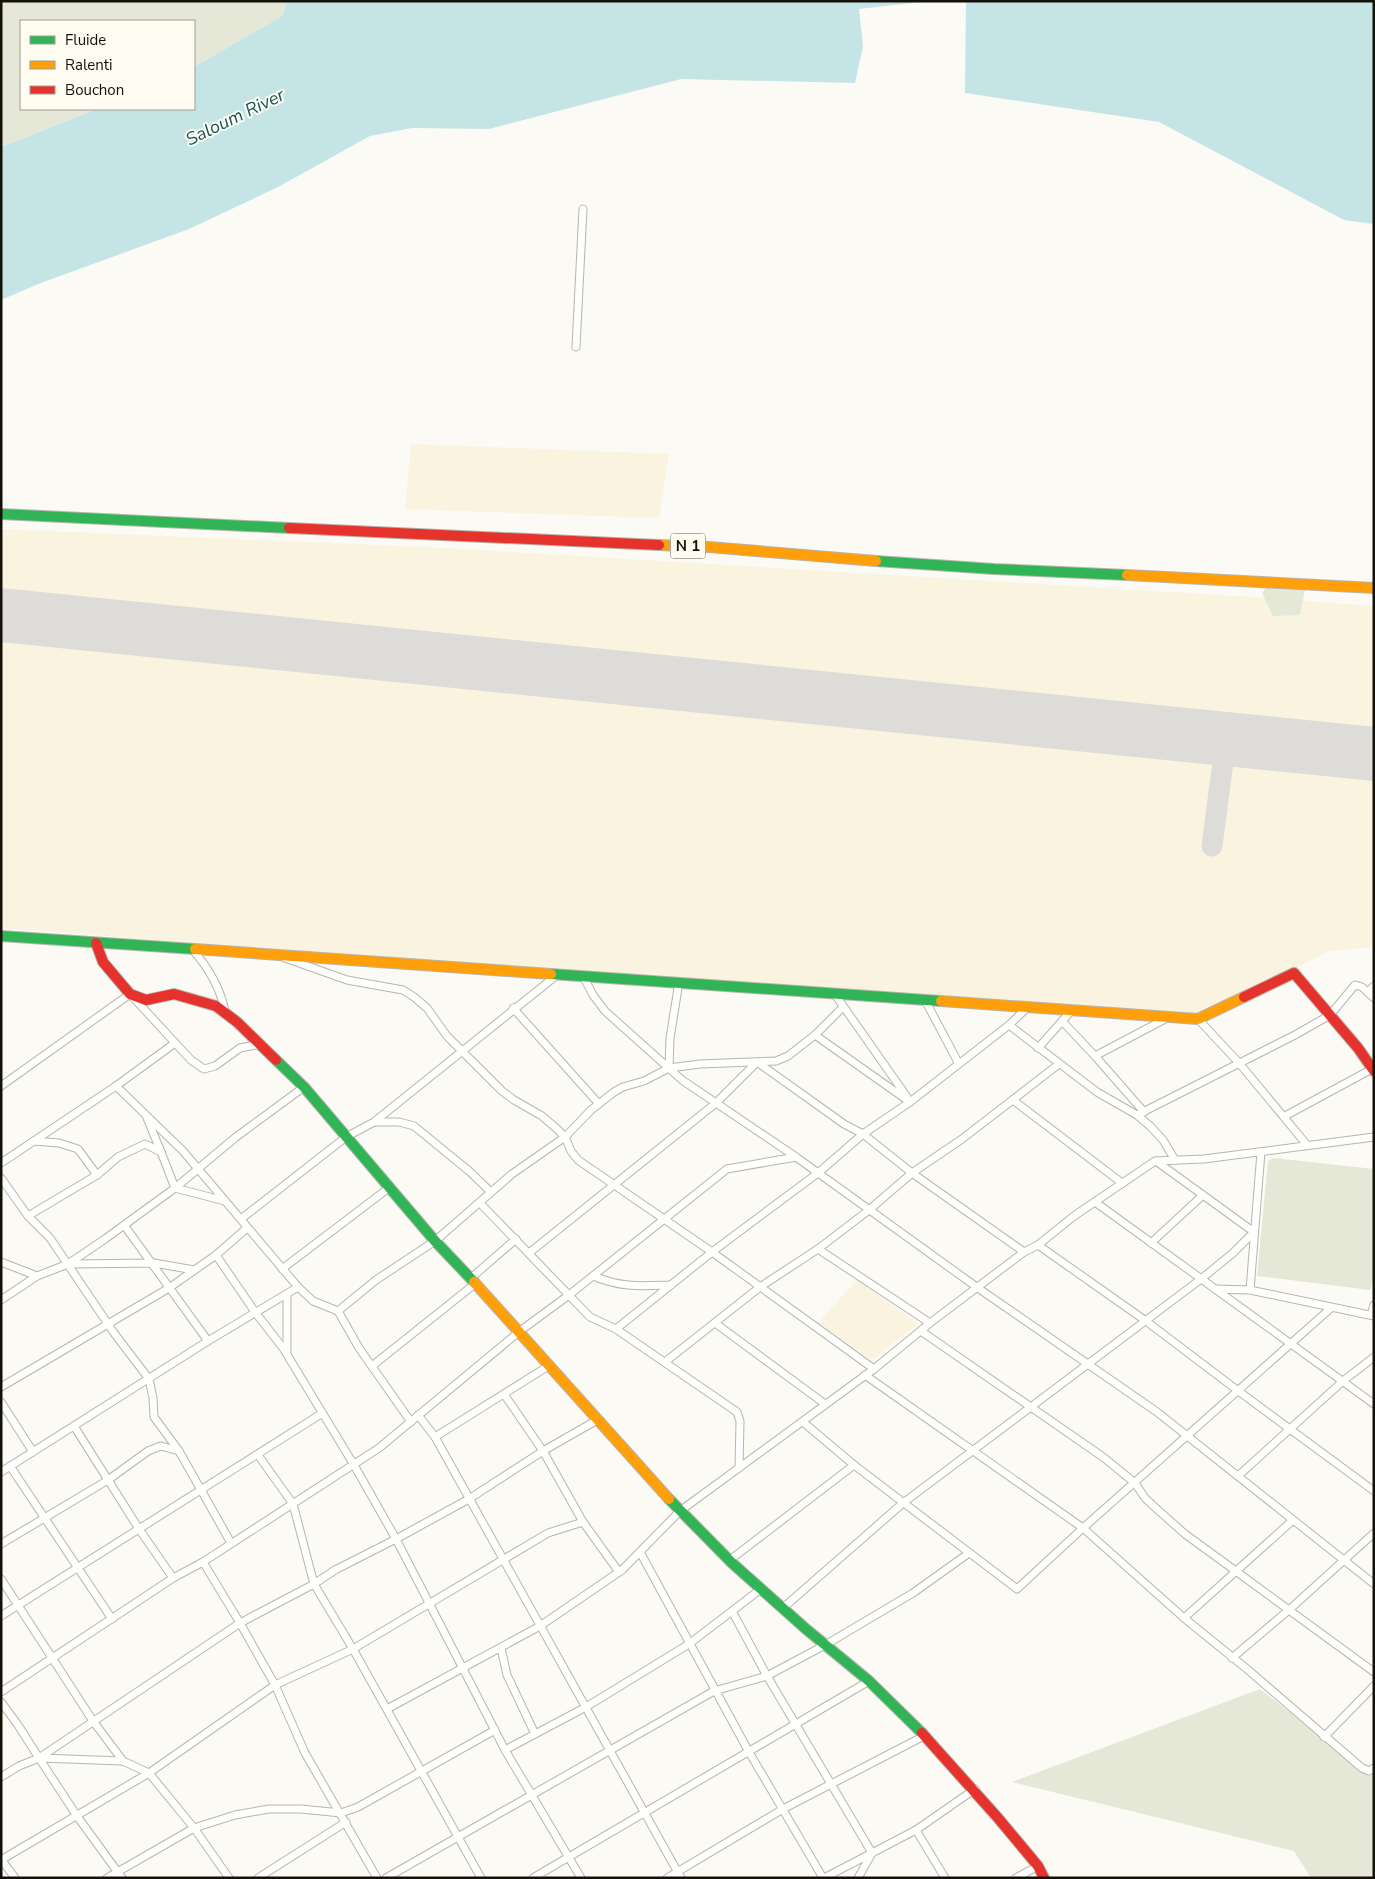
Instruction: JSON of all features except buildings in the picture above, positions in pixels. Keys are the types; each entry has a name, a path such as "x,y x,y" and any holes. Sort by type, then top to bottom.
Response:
{"main road":[{"name":"N 1","path":"1,514 462,537 709,547 866,561 994,569 1374,588"},
{"path":"1,936 1198,1019 1294,973 1358,1048 1373,1070"},
{"path":"96,943 103,962 130,994 146,1000 174,994 216,1006 225,1011 261,1044 304,1087 435,1241 474,1280 680,1511 730,1560 825,1645 869,1681 924,1736 975,1789 1038,1866 1044,1878"}],"street":[{"path":"576,347 583,209"},
{"path":"192,949 208,969 222,997 225,1011"},
{"path":"275,954 347,980 404,990 427,1008 447,1036 502,1091 542,1116 565,1137 571,1151 578,1160 664,1218 874,1369"},
{"path":"241,1219 346,1137 374,1122 513,1008 558,974"},
{"path":"583,976 593,994 606,1011 696,1090 796,1157 978,1288 1157,1412 1374,1584"},
{"path":"669,1068 670,1038 679,982"},
{"path":"1140,1114 1295,1035 1330,1014 1355,985 1359,985 1374,998"},
{"path":"1368,992 1374,986"},
{"path":"834,993 910,1102"},
{"path":"1,1086 130,994 191,1060 204,1069 215,1066 240,1048 261,1044"},
{"path":"925,1000 959,1064"},
{"path":"338,1311 376,1280 435,1241 533,1158 565,1137 599,1104 623,1086 644,1081 669,1068 700,1064 776,1061 788,1056 816,1035 843,1007"},
{"path":"513,1008 599,1104"},
{"path":"616,1329 712,1252 818,1173 863,1134 910,1102 1009,1025 1027,1008"},
{"path":"1038,1048 1072,1010"},
{"path":"1095,1056 1169,1017"},
{"path":"1198,1019 1285,1116 1307,1145"},
{"path":"1062,1022 1095,1056 1140,1114 1163,1140 1175,1160"},
{"path":"1009,1025 1098,1092 1140,1114"},
{"path":"816,1035 910,1102"},
{"path":"1,1163 116,1086 175,1043"},
{"path":"529,1253 716,1103 757,1062"},
{"path":"757,1062 844,1124 863,1134 912,1173 1024,1252"},
{"path":"665,1362 760,1287 818,1248 869,1210 912,1173 962,1138 1059,1064"},
{"path":"1285,1116 1373,1070"},
{"path":"116,1086 198,1168 298,1287 313,1301 338,1311 359,1348 411,1422"},
{"path":"1,1300 37,1276 68,1264 124,1225 175,1188 236,1137 304,1087"},
{"path":"1013,1100 1122,1183"},
{"path":"146,1115 175,1188"},
{"path":"374,1122 399,1122 414,1126 469,1171 491,1192"},
{"path":"387,1709 540,1626 619,1572 680,1511 874,1369 930,1323 1024,1252 1038,1245 1074,1216 1155,1161 1204,1159 1374,1137"},
{"path":"34,1141 59,1143 78,1148 97,1175"},
{"path":"28,1216 97,1175 118,1157 145,1144 161,1152"},
{"path":"1250,1290 1262,1152"},
{"path":"1,1692 173,1578 203,1562 354,1465 398,1433 520,1331 569,1295 727,1169 796,1157"},
{"path":"1155,1161 1254,1232"},
{"path":"1,1178 28,1216 50,1238 114,1333 149,1379 154,1417 179,1451 230,1543"},
{"path":"282,1269 390,1186"},
{"path":"175,1188 225,1201"},
{"path":"1,1194 11,1193"},
{"path":"1151,1243 1203,1195"},
{"path":"1095,1202 1374,1404"},
{"path":"480,1203 516,1238 592,1319 616,1329 737,1412 740,1416 739,1468"},
{"path":"124,1225 154,1263 169,1288 208,1341"},
{"path":"1,1387 169,1288 216,1255 247,1228"},
{"path":"784,1608 903,1503 1201,1279 1233,1253 1254,1232"},
{"path":"372,1366 474,1280 516,1238"},
{"path":"1038,1245 1146,1321 1374,1490"},
{"path":"818,1248 930,1323"},
{"path":"216,1255 286,1354 354,1465 430,1602 505,1750 581,1878"},
{"path":"1,1262 37,1276"},
{"path":"68,1264 154,1263 194,1270"},
{"path":"593,1276 611,1283 630,1287 671,1285"},
{"path":"1,1472 208,1341 298,1287"},
{"path":"1215,1289 1250,1290 1373,1316 1374,1305"},
{"path":"286,1354 287,1294"},
{"path":"803,1422 854,1465 1017,1590 1083,1528 1331,1308"},
{"path":"715,1322 825,1404"},
{"path":"921,1331 1032,1406 1103,1457 1135,1483 1158,1511 1185,1534 1374,1672"},
{"path":"1238,1476 1343,1381 1374,1357"},
{"path":"435,1437 550,1365"},
{"path":"865,1375 1083,1528 1184,1618 1247,1669 1324,1737 1362,1768 1369,1771 1374,1768"},
{"path":"504,1394 543,1451 582,1522 619,1572"},
{"path":"1,1402 33,1452"},
{"path":"1,1616 321,1414"},
{"path":"418,1415 435,1437 680,1874"},
{"path":"1,1777 19,1766 39,1758 240,1623 469,1499 543,1451 599,1419"},
{"path":"74,1426 139,1529 173,1578"},
{"path":"1,1544 108,1480 148,1451 160,1446 179,1451"},
{"path":"258,1455 293,1504 314,1584 354,1649 481,1878"},
{"path":"730,1560 854,1465"},
{"path":"10,1466 112,1619"},
{"path":"1184,1618 1293,1520"},
{"path":"15,1878 1,1859 149,1773 275,1685 354,1649 548,1533 582,1522"},
{"path":"1232,1658 1290,1609 1374,1533"},
{"path":"640,1552 714,1690 824,1878 916,1830 975,1789"},
{"path":"386,1878 714,1690 767,1676 825,1645 913,1593 969,1553"},
{"path":"203,1562 275,1685 305,1753 377,1878"},
{"path":"1,1579 93,1721 123,1761"},
{"path":"505,1750 586,1707 689,1644 762,1588"},
{"path":"732,1611 767,1676 872,1853"},
{"path":"501,1648 507,1675 535,1734"},
{"path":"534,1878 869,1681"},
{"path":"1324,1737 1374,1686"},
{"path":"1,1702 77,1816 120,1875"},
{"path":"107,1878 120,1875 194,1828 235,1815 269,1809 301,1809 341,1813 358,1807 495,1730"},
{"path":"667,1878 680,1874 783,1809 924,1736"},
{"path":"39,1758 123,1761 149,1773 194,1828 229,1878"},
{"path":"258,1878 346,1822"},
{"path":"916,1830 945,1878"},
{"path":"858,1878 872,1853"},
{"path":"1016,1878 1038,1866"}],"shaded area":[{"path":"411,444 669,454 659,518 405,509"},
{"path":"1,529 446,548 1374,606 1374,947 1329,951 1201,1016 1187,1017 1,928"},
{"path":"857,1280 918,1324 872,1360 818,1323"}],"green space":[{"path":"1,1 287,1 282,16 195,66 195,20 20,20 20,110 94,110 1,147"},
{"path":"1269,584 1305,590 1300,615 1273,616 1262,593"},
{"path":"1274,1158 1374,1169 1374,1278 1370,1290 1257,1276 1268,1161"},
{"path":"1260,1689 1367,1772 1374,1770 1374,1878 1311,1878 1294,1851 1012,1782"}],"water":[{"name":"Saloum River","path":"287,1 930,1 859,9 863,46 855,83 681,79 489,129 412,128 370,136 278,187 189,229 38,284 1,300 1,147 94,110 195,110 195,66 282,16"},
{"path":"966,1 1374,1 1374,224 1344,220 1159,122 965,93"}],"taxiway":[{"path":"1212,846 1226,739"}],"runway":[{"path":"1,615 1374,754"}],"traffic: fast":[{"path":"1,514 289,528"},
{"path":"876,561 1127,575"},
{"path":"1,936 195,949"},
{"path":"551,974 941,1001"},
{"path":"276,1060 304,1087 435,1241 474,1282"},
{"path":"669,1499 732,1563 806,1629 869,1681 922,1733"}],"traffic: slow":[{"path":"659,545 709,547 876,561"},
{"path":"1127,575 1374,588"},
{"path":"195,949 551,974"},
{"path":"941,1001 1198,1019 1244,997"},
{"path":"474,1282 669,1499"}],"traffic: jam":[{"path":"289,528 659,545"},
{"path":"96,943 103,962 130,994 146,1000 174,994 216,1006 237,1022 276,1060"},
{"path":"1244,997 1294,973 1358,1048 1374,1071"},
{"path":"922,1733 998,1818 1038,1866 1044,1878"}]}
